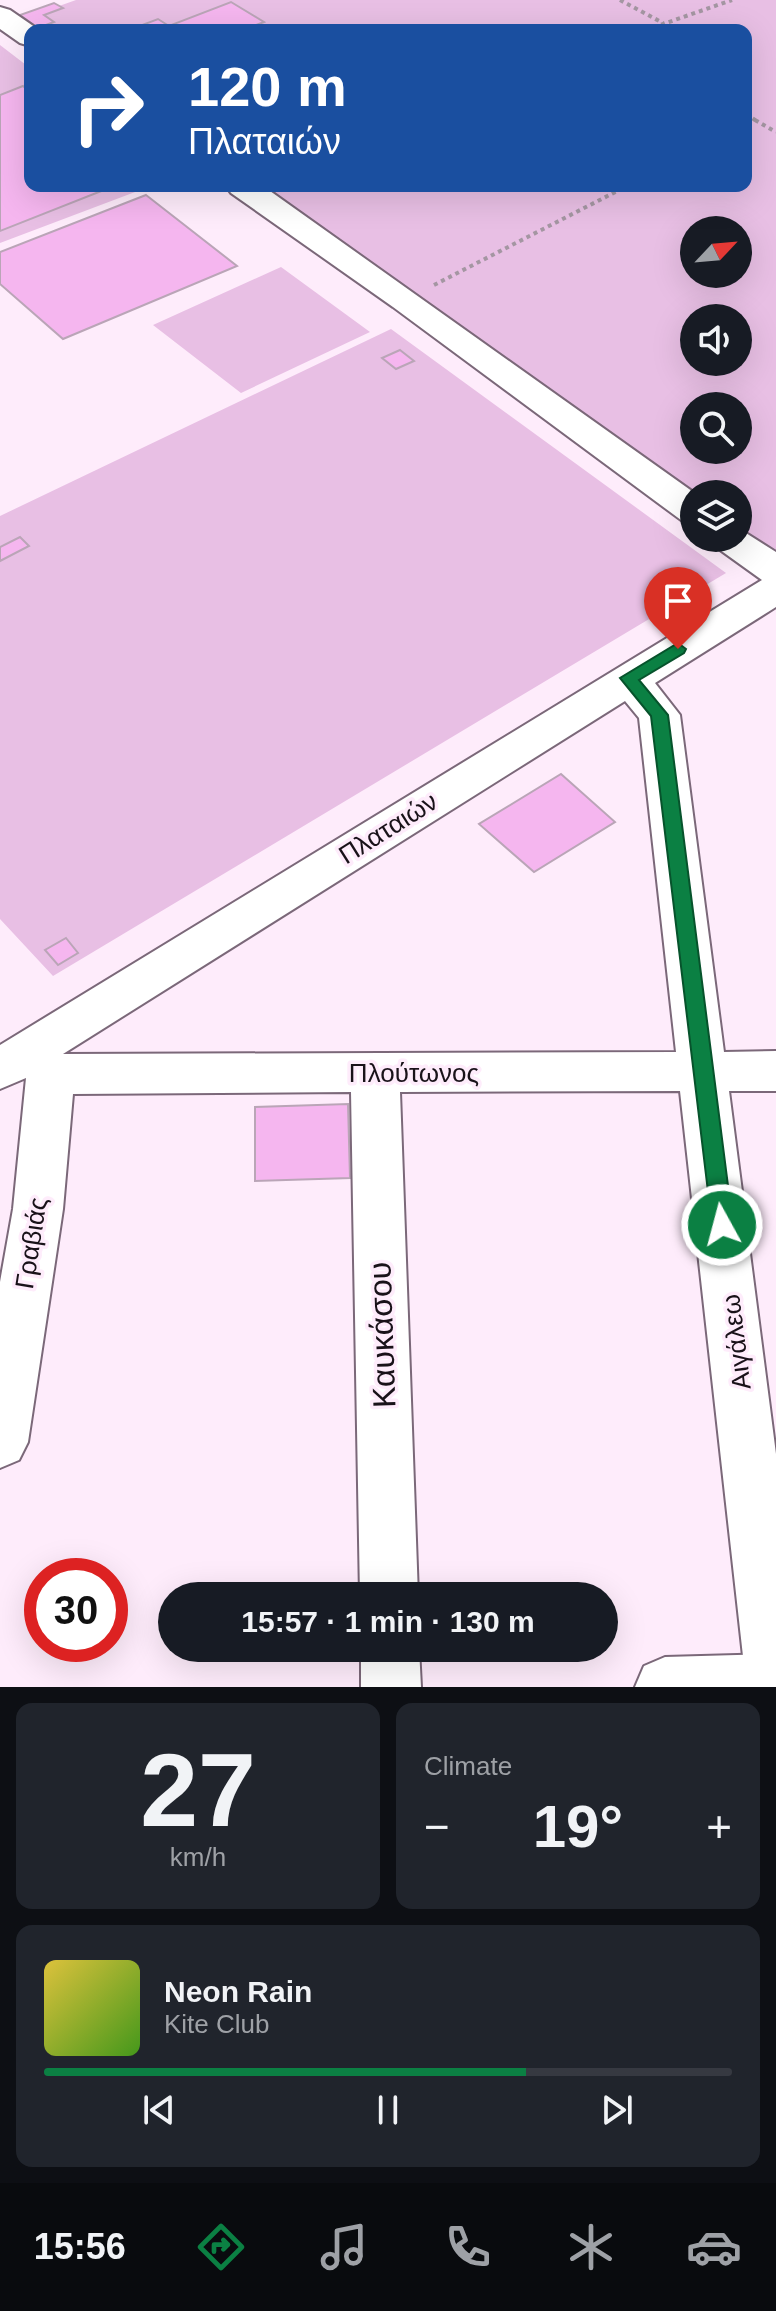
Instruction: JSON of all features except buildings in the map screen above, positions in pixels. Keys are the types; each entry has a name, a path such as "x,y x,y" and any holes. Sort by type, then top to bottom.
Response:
{"street":[{"path":"24,32 0,13 31,0"},
{"path":"251,192 405,300 680,501"},
{"path":"750,552 776,571"},
{"name":"Πλαταιών","path":"28,1064 629,678 776,589"},
{"name":"Αιγάλεω","path":"629,678 659,715 776,1684"},
{"name":"Πλούτωνος","path":"28,1064 375,1073 776,1071"},
{"name":"Γραβιάς","path":"0,1442 38,1209 28,1064"},
{"name":"Καυκάσου","path":"375,1073 389,1582"},
{"path":"390,1662 391,1687"},
{"path":"665,1687 776,1684"}],"path":[{"path":"620,0 663,24 732,0"},
{"path":"752,118 776,132"},
{"path":"405,300 615,192"}],"shaded area":[{"path":"76,0 776,0 776,555 752,537 752,480 680,480 680,485 274,192 752,192 752,24 42,24 31,16"},
{"path":"0,45 24,63 24,192 135,192 0,243"},
{"path":"281,267 370,332 241,393 153,325"},
{"path":"391,329 680,539 680,552 697,552 726,573 53,976 0,919 0,516"}],"route":[{"path":"678,649 629,678 659,715 722,1225"}]}
